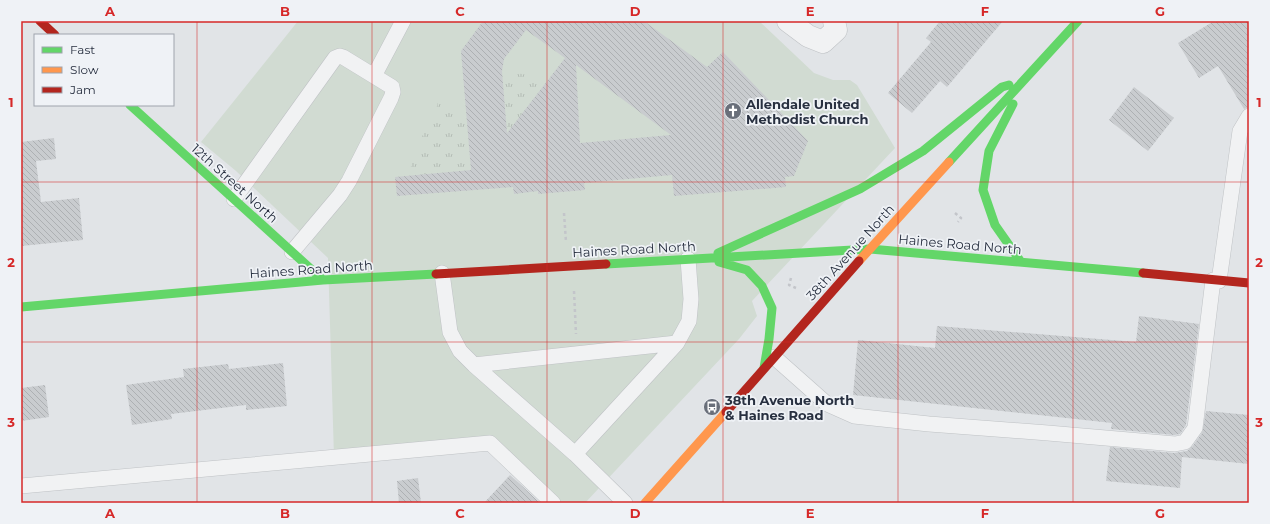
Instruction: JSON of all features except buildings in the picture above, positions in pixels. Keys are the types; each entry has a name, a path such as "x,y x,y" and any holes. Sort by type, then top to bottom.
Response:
{"street":[{"path":"40,21 54,34"},
{"path":"788,21 808,36 823,42 835,26"},
{"name":"38th Avenue North","path":"645,503 870,249 1078,21"},
{"path":"706,258 860,189 923,151 1002,87 1026,79"},
{"path":"1021,262 995,225 983,190 989,151 1026,79"},
{"name":"12th Street North","path":"131,106 323,280"},
{"name":"Haines Road North","path":"21,307 323,280 870,249 1249,283"},
{"path":"706,258 747,270 762,286 772,308 764,368"}],"lane":[{"path":"374,76 403,21"},
{"path":"234,199 335,58 340,56 343,57 392,87 393,92 340,195 292,252"},
{"path":"774,357 827,404 854,416 929,424 1175,444 1185,442 1194,428 1240,131 1249,116"},
{"path":"575,454 677,343 689,321 691,299 688,259"},
{"path":"442,273 450,332 460,351 575,454 625,503"},
{"path":"474,365 677,343"},
{"path":"21,486 490,443 553,503"}],"path":[{"path":"564,213 567,249"},
{"path":"955,213 961,218 958,222"},
{"path":"791,276 789,285 796,288"},
{"path":"574,290 578,353"}],"green space":[{"path":"298,21 759,21 814,73 833,80 850,80 857,85 895,148 752,301 757,316 739,339 585,503 553,503 489,443 334,457 328,258 236,171 201,142"},
{"path":"502,71 550,78 509,149"},
{"path":"438,100 449,101 448,109 465,108 471,170 410,176 412,155 436,111"}],"traffic: fast":[{"path":"949,162 1078,21"},
{"path":"718,253 860,189 923,151 1002,87 1009,85"},
{"path":"1013,104 989,151 983,190 995,225 1021,262"},
{"path":"131,106 323,280"},
{"path":"606,264 870,249 1143,273"},
{"path":"719,262 747,270 762,286 772,308 764,368"},
{"path":"21,307 323,280 436,274"}],"traffic: slow":[{"path":"859,261 949,162"},
{"path":"645,503 726,412"}],"traffic: jam":[{"path":"40,21 54,34"},
{"path":"726,412 859,261"},
{"path":"436,274 606,264"},
{"path":"1143,273 1249,283"}],"place":[{"name":"Allendale United Methodist Church","path":"733,111"},
{"name":"38th Avenue North & Haines Road","path":"712,407"}]}
